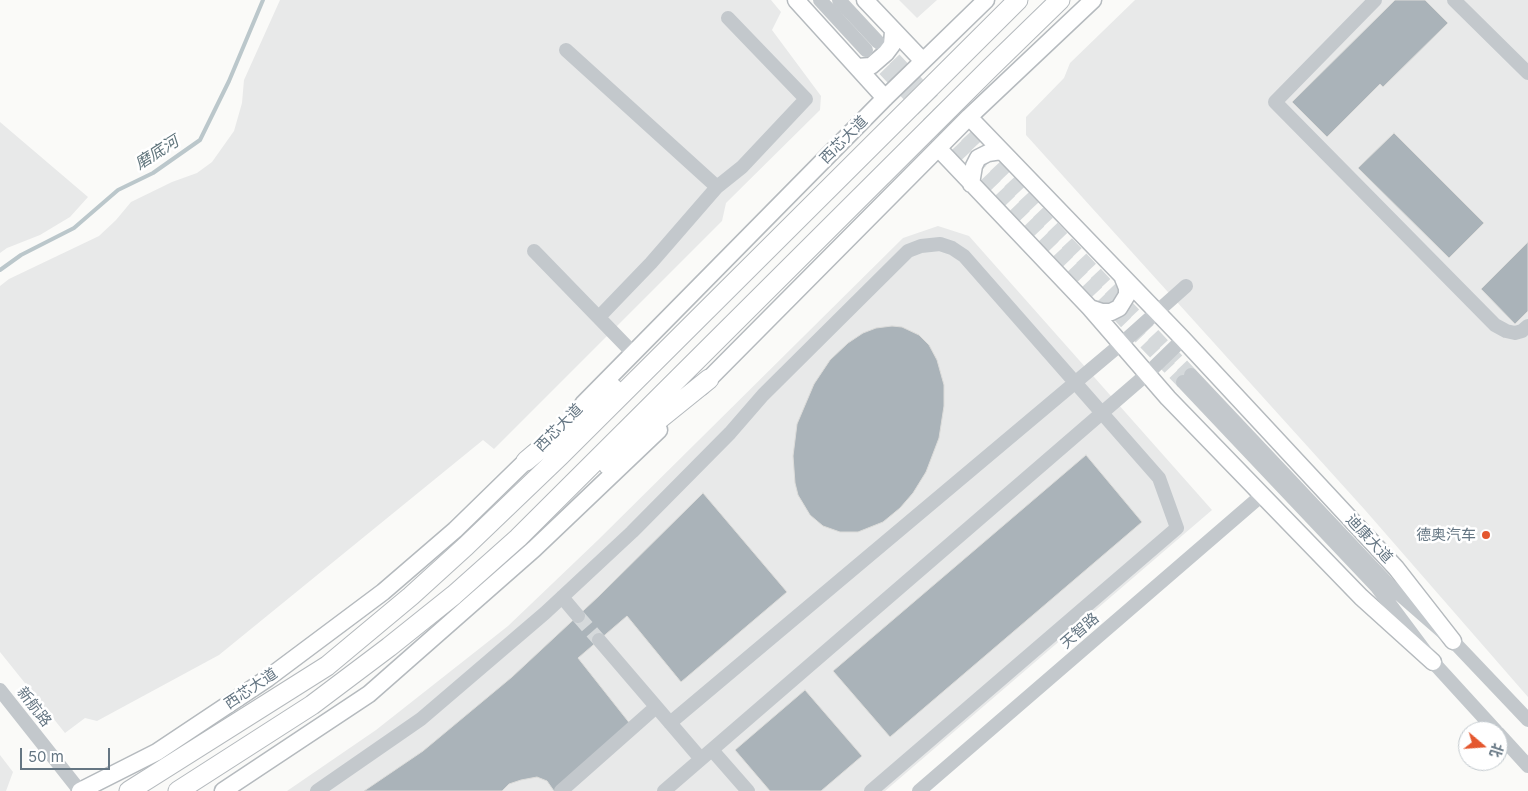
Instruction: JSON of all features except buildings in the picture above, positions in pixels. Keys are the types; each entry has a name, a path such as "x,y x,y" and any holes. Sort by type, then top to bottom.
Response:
{"highway":[{"name":"西芯大道","path":"129,791 327,666 466,546 724,293 1018,0"},
{"path":"178,791 312,705 374,659 454,595 518,538 1060,0"},
{"path":"526,461 724,293"},
{"path":"518,538 592,481 652,425 709,379"}],"main road":[{"path":"796,0 885,98"},
{"path":"865,0 922,60"},
{"name":"西芯大道","path":"80,791 157,752 268,678 383,592 455,530 526,461 922,60 986,0"},
{"path":"226,790 369,694 534,549 643,446 969,117 1093,0"},
{"path":"857,67 871,66 886,53 892,45 894,31"},
{"path":"969,117 1183,339 1396,568 1453,641"},
{"path":"938,148 1090,308 1168,398 1361,597 1433,662"},
{"path":"971,184 974,166 978,158 1001,150"},
{"path":"1090,308 1102,312 1111,312 1119,308 1127,296 1127,288 1123,278"}],"street":[{"path":"820,0 872,46 839,0"},
{"path":"1376,0 1275,102 1495,325 1515,333 1522,331 1528,326"},
{"path":"1454,0 1528,73"},
{"path":"598,318 651,263 717,187 742,167 806,99 728,18"},
{"path":"566,50 717,187"},
{"path":"317,791 421,719 562,597 632,532 730,433 762,394 908,251 921,246 940,244 952,248 964,256 1160,478 1177,528 871,791"},
{"path":"534,252 633,353"},
{"path":"670,723 1076,383 1186,286"},
{"path":"664,791 1147,374 1183,339"},
{"name":"迪康大道","path":"1487,721 1433,662 1376,587 1187,378 1389,585 1453,641 1528,720"},
{"name":"天智路","path":"919,791 1262,495"},
{"path":"562,597 578,616"},
{"path":"599,640 701,759"},
{"name":"新航路","path":"0,690 80,791"},
{"path":"561,791 656,707"},
{"name":"迪康大道","path":"1508,744 1528,766"},
{"path":"712,750 748,791"}],"shaded area":[{"path":"280,0 771,0 781,12 772,30 821,96 820,110 726,203 722,221 494,449 483,440 219,655 97,721 85,718 65,733 0,652 0,286 9,279 99,236 131,202 172,182 197,173 212,162 234,131 242,103 244,80"},
{"path":"899,0 937,0 917,18"},
{"path":"1135,0 1528,0 1528,697 1365,510 1026,135 1026,117 1064,78 1070,63"},
{"path":"0,122 88,197 70,217 40,235 7,248 0,253"},
{"path":"938,226 969,236 1212,510 885,791 287,791 376,730 508,626 598,540 903,238"},
{"path":"0,755 13,772 6,791 0,791"}],"waterway":[{"name":"磨底河","path":"0,270 21,255 74,228 118,190 153,173 200,140 229,81 263,0"}],"tunnel":[{"path":"880,44 1191,375"},
{"path":"870,54 1183,382"},
{"path":"578,616 599,640"}],"place":[{"name":"德奥汽车","path":"1486,535"}]}
